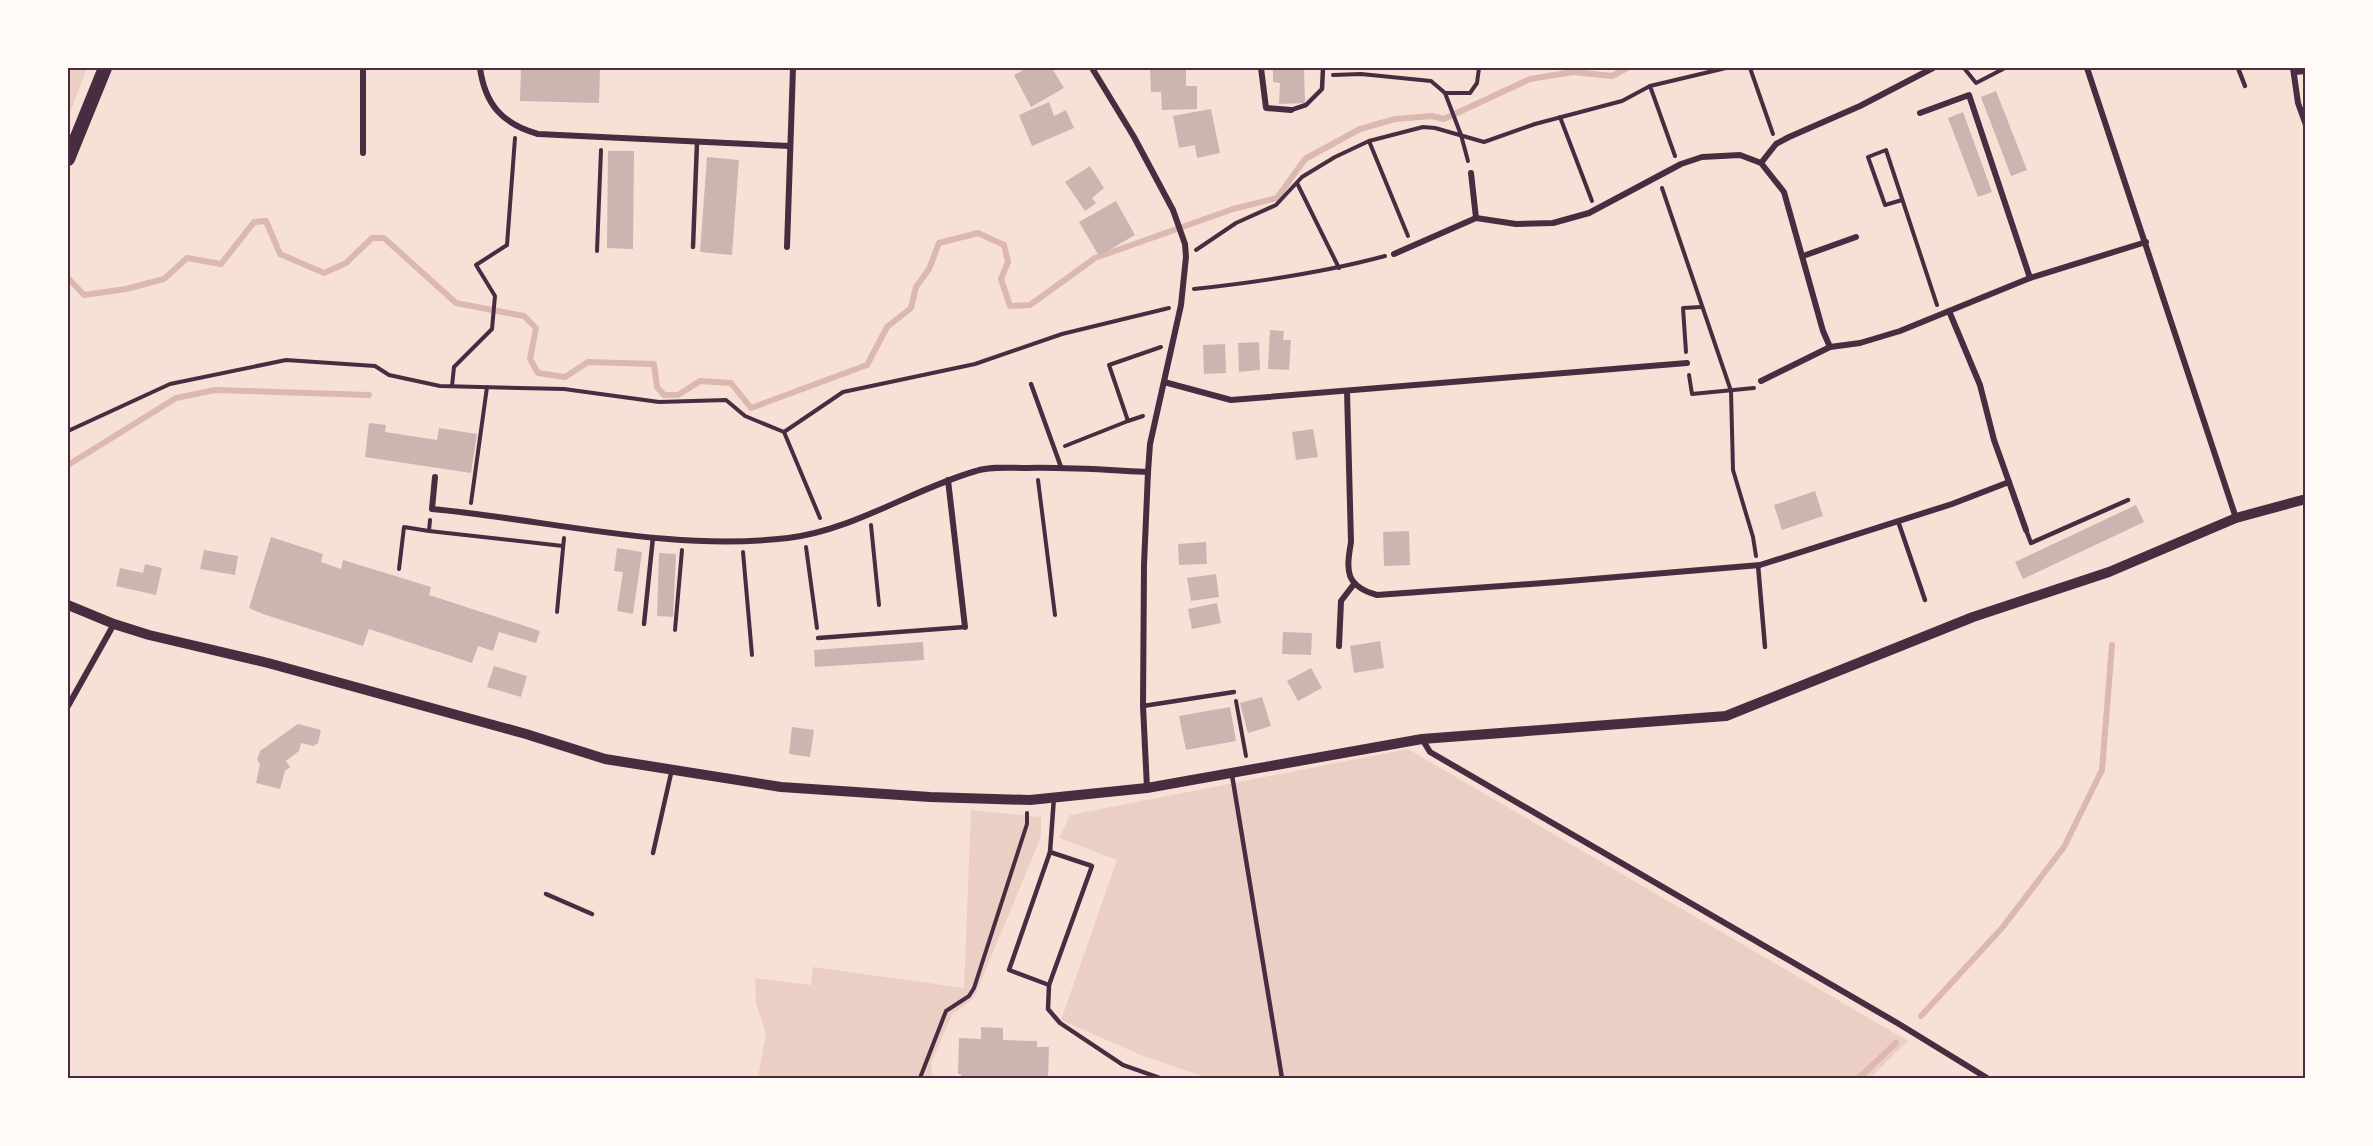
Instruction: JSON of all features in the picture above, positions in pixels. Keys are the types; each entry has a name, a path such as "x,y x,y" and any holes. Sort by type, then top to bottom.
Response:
{"main road":[{"path":"68,159 105,68"}],"street":[{"path":"363,68 363,153"},
{"path":"480,68 482,84 488,99 501,115 519,129 538,134 790,146"},
{"path":"787,247 793,68"},
{"path":"1092,68 1134,137 1175,216 1184,241 1186,257 1181,305 1150,444 1144,565 1143,706 1147,788"},
{"path":"1261,68 1266,108 1291,110"},
{"path":"1761,163 1776,144 1860,106 1933,68"},
{"path":"2087,68 2236,518"},
{"path":"2306,71 2294,70 2298,103 2306,126"},
{"path":"1920,113 1969,95 2030,278"},
{"path":"1394,254 1476,218 1516,224 1553,223 1595,210 1678,166 1702,157 1740,155 1761,163 1784,192 1823,331 1830,347"},
{"path":"1471,173 1476,218"},
{"path":"1803,256 1856,237"},
{"path":"1761,381 1830,347 1860,343 1900,331 2030,278 2146,242"},
{"path":"1949,310 1980,385 1994,441 2026,530"},
{"path":"1164,381 1231,400 1686,363"},
{"path":"1347,391 1351,542 1347,567 1354,584 1361,591 1377,595 1758,565 1898,521 2009,482"},
{"path":"435,477 432,509 654,537 743,542 804,535 825,530 948,480 979,470 1060,467 1148,472"},
{"path":"948,480 965,627"},
{"path":"68,604 114,624 149,635 268,663 515,731 605,759 781,787 930,797 1030,800 1147,788 1422,739 1726,716 1973,617 2109,572 2236,518 2306,499"},
{"path":"1339,646 1341,601 1354,584"},
{"path":"68,706 114,624"},
{"path":"1422,739 1430,752 1988,1078"}],"lane":[{"path":"1291,110 1306,105 1322,90 1323,68"},
{"path":"2238,68 2245,86"},
{"path":"693,247 697,142"},
{"path":"1031,384 1060,467"},
{"path":"2026,530 2031,543 2128,500"},
{"path":"1898,521 1925,600"},
{"path":"644,624 654,537"},
{"path":"1758,565 1765,647"},
{"path":"818,638 965,627"},
{"path":"1143,706 1234,692"},
{"path":"653,853 672,769"},
{"path":"1231,772 1282,1078"},
{"path":"1049,985 1009,970 1050,852 1054,797"},
{"path":"1050,852 1092,866 1049,985 1048,1009 1060,1023 1123,1065 1160,1078"},
{"path":"546,894 592,914"}],"path":[{"path":"1445,93 1470,93 1477,83 1479,68"},
{"path":"1186,257 1236,223 1276,206 1302,177 1335,157 1369,141 1423,127 1484,141 1560,117 1622,101 1650,86 1726,68"},
{"path":"1750,68 1776,144"},
{"path":"1964,68 1976,83 2005,68"},
{"path":"1323,76 1361,74 1431,81 1445,93 1461,135 1471,173"},
{"path":"1650,86 1678,166"},
{"path":"1560,117 1595,210"},
{"path":"452,386 454,367 492,329 495,296 476,265 507,244 514,140 519,129"},
{"path":"597,251 602,137"},
{"path":"1369,141 1412,245"},
{"path":"1902,200 1884,205 1868,157 1886,150 1940,314"},
{"path":"1658,176 1731,391 1732,470 1753,537 1758,565"},
{"path":"1297,183 1339,268"},
{"path":"1183,290 1256,283 1339,268 1394,254"},
{"path":"784,432 843,392 975,364 1062,334 1181,305"},
{"path":"1701,307 1683,308 1686,363 1692,394 1752,389 1761,381"},
{"path":"1128,422 1109,364 1173,343"},
{"path":"68,431 171,384 286,360 375,366 389,375 440,386 564,389 659,402 726,400 745,416 784,432 825,530"},
{"path":"470,513 487,387"},
{"path":"1054,449 1158,412"},
{"path":"1036,467 1054,615"},
{"path":"429,531 432,509"},
{"path":"870,513 879,605"},
{"path":"556,612 566,526"},
{"path":"399,569 404,527 563,546"},
{"path":"804,535 818,638"},
{"path":"675,630 683,540"},
{"path":"743,542 752,655"},
{"path":"1234,692 1248,769"},
{"path":"920,1078 946,1011 969,996 974,988 1027,824 1026,817 1030,800"}],"shaded area":[{"path":"68,68 87,68 68,118"},
{"path":"1408,749 1908,1041 1870,1078 1208,1078 1143,1056 1061,1020 1117,860 1059,838 1070,815"},
{"path":"971,810 1041,817 1041,837 974,998 952,1015 931,1063 933,1078 758,1078 766,1033 756,1004 755,978 811,985 813,967 964,988"}],"building":[{"path":"521,68 600,69 599,103 520,101"},
{"path":"1027,68 1052,68 1064,88 1031,107 1014,75"},
{"path":"1150,68 1186,68 1186,86 1197,86 1197,109 1162,110 1161,92 1151,92"},
{"path":"1273,68 1304,68 1305,103 1279,104 1280,83 1273,82"},
{"path":"1996,91 2027,170 2011,176 1981,97"},
{"path":"1049,102 1054,116 1066,110 1074,128 1032,146 1019,115"},
{"path":"1211,109 1220,153 1197,158 1195,145 1179,148 1173,116"},
{"path":"1963,112 1992,192 1978,197 1948,118"},
{"path":"608,151 634,151 633,249 607,248"},
{"path":"707,157 739,160 732,255 700,252"},
{"path":"1090,166 1104,188 1092,198 1096,203 1085,211 1065,182"},
{"path":"1116,201 1135,235 1099,256 1079,222"},
{"path":"1270,330 1284,331 1283,340 1291,340 1289,370 1268,369"},
{"path":"1259,342 1260,370 1239,372 1238,343"},
{"path":"1225,344 1226,373 1204,374 1203,345"},
{"path":"369,423 386,425 385,432 437,440 439,428 477,434 471,473 365,457"},
{"path":"1313,429 1318,457 1296,460 1292,432"},
{"path":"1815,491 1823,516 1782,530 1774,505"},
{"path":"2136,505 2144,522 2023,579 2015,562"},
{"path":"1409,531 1410,565 1384,566 1383,532"},
{"path":"271,537 323,554 321,562 341,569 343,560 431,587 429,595 540,631 536,643 499,632 493,651 478,646 472,663 369,629 363,646 263,614 249,608"},
{"path":"1206,542 1207,564 1179,565 1178,544"},
{"path":"617,548 642,552 633,614 617,611 623,572 614,571"},
{"path":"204,550 238,556 235,575 200,569"},
{"path":"659,553 676,554 673,617 657,616"},
{"path":"145,564 162,568 156,595 116,586 120,568 143,573"},
{"path":"1216,574 1219,597 1191,601 1187,578"},
{"path":"1217,603 1221,623 1192,629 1188,609"},
{"path":"1283,632 1312,633 1311,655 1282,654"},
{"path":"1380,641 1384,668 1354,673 1350,646"},
{"path":"923,642 924,660 815,667 814,650"},
{"path":"494,666 527,676 521,697 487,687"},
{"path":"1311,668 1322,688 1298,701 1287,681"},
{"path":"1262,697 1271,726 1248,733 1240,703"},
{"path":"1230,707 1236,741 1186,750 1179,716"},
{"path":"298,724 321,730 318,743 313,746 301,743 299,751 286,761 290,767 285,771 280,789 256,783 260,764 257,760 260,751"},
{"path":"792,727 814,730 810,757 789,754"},
{"path":"981,1027 1003,1028 1003,1040 1037,1041 1037,1047 1049,1047 1048,1078 961,1078 961,1074 958,1074 959,1038 981,1039"}],"waterway":[{"path":"68,278 84,295 126,289 164,279 187,258 221,264 254,222 266,221 280,254 324,273 346,263 372,238 384,238 456,303 524,316 536,328 530,359 538,373 565,377 588,362 654,364 657,387 664,395 678,395 700,381 731,383 751,408 867,365 887,327 911,308 916,287 929,269 939,243 978,233 1004,245 1008,262 1001,279 1010,306 1030,305 1095,258 1233,209 1277,198 1305,159 1360,129 1395,119 1432,116 1444,119 1530,79 1573,72 1612,76 1627,68"},
{"path":"68,465 176,398 215,390 369,395"},
{"path":"1921,1016 2002,928 2064,847 2102,770 2112,645"},
{"path":"1859,1078 1896,1043"}]}
